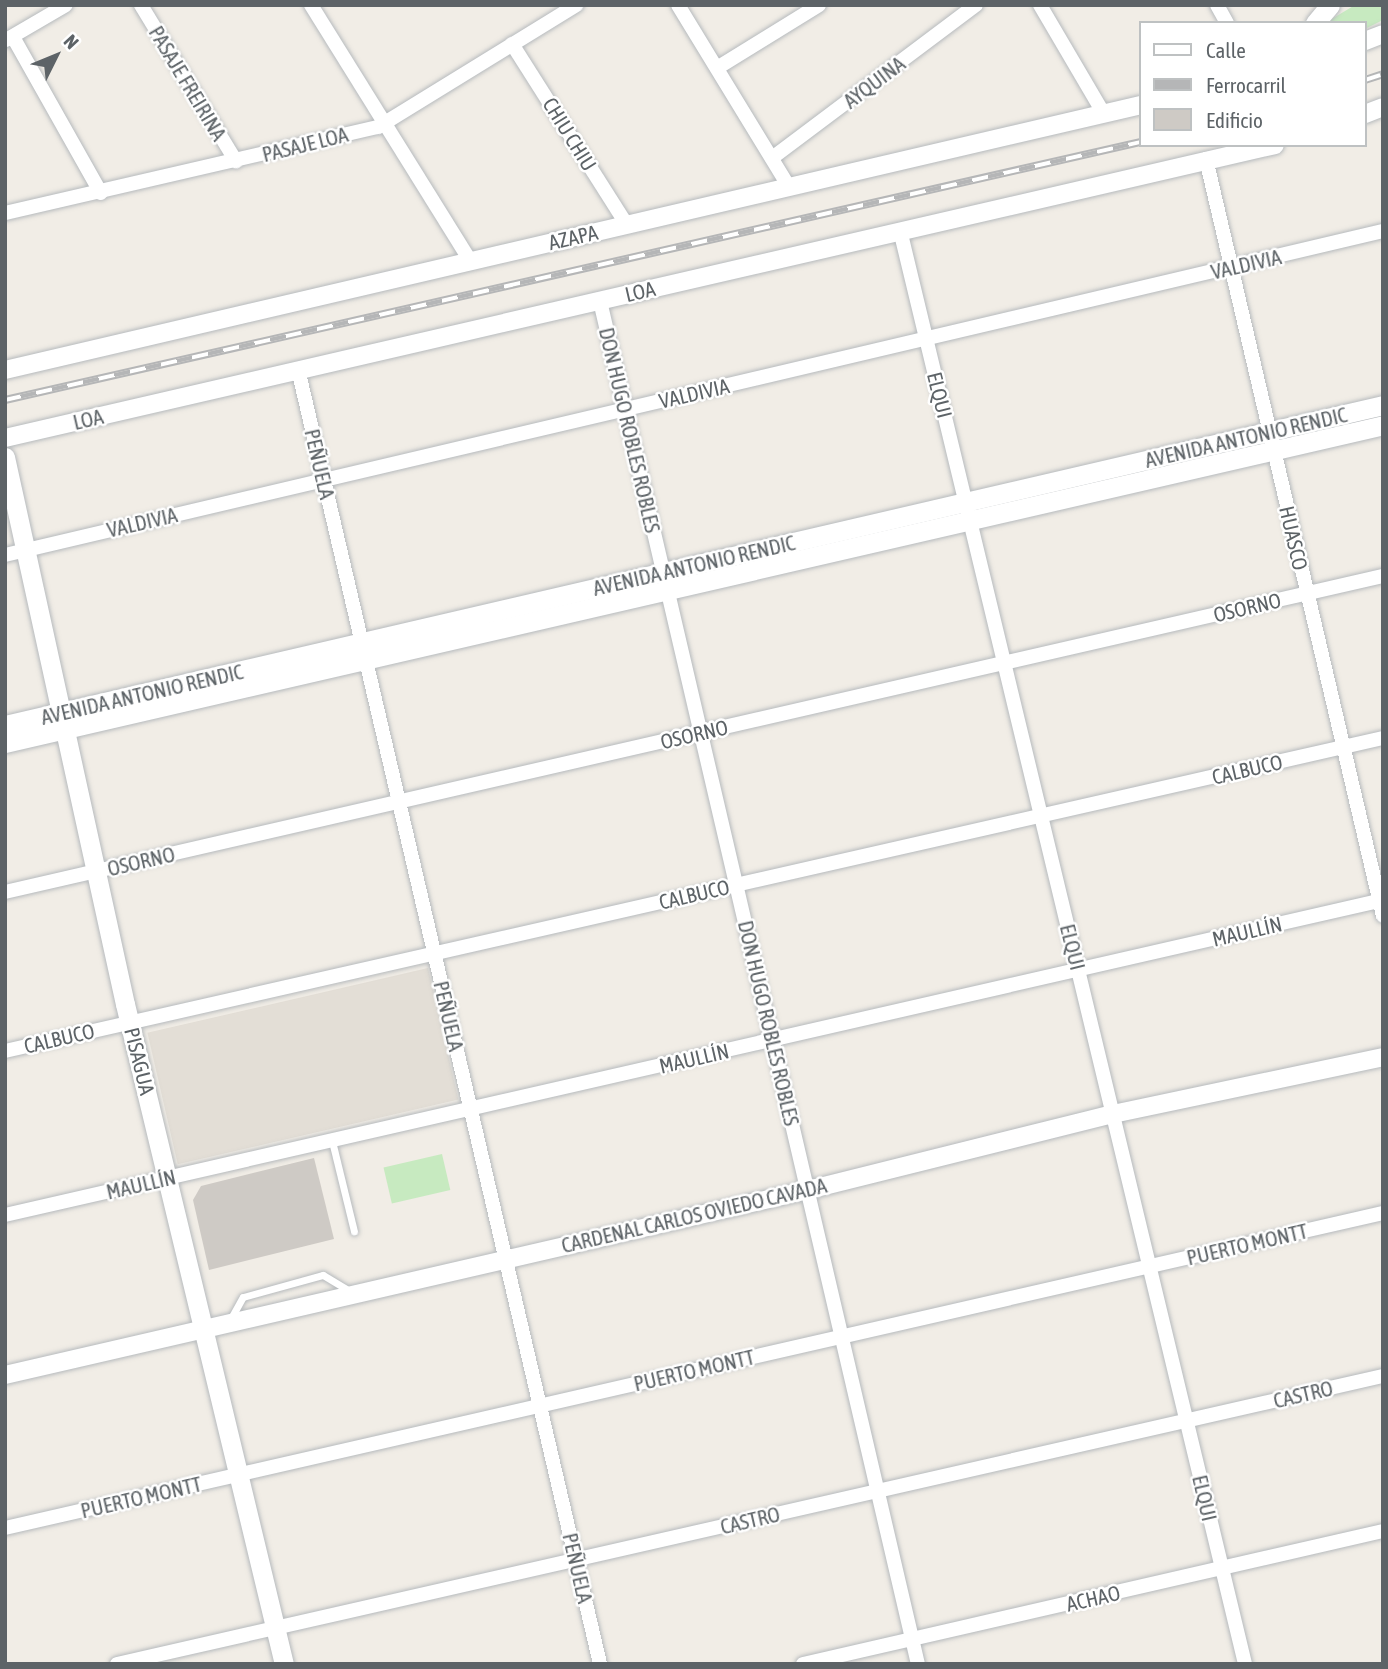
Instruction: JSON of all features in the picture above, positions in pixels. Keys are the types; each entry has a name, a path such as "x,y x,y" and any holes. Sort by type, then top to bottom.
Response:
{"main road":[{"path":"1317,21 1330,5"},
{"name":"AVENIDA ANTONIO RENDIC","path":"666,581 971,522 1272,441 1383,405"},
{"name":"AVENIDA ANTONIO RENDIC","path":"5,743 61,721 666,581 966,502 1272,441 1383,425"},
{"name":"PISAGUA","path":"5,457 61,721 130,1022 170,1177 285,1664"},
{"name":"AVENIDA ANTONIO RENDIC","path":"5,725 61,721"}],"street":[{"path":"66,5 9,39 101,193"},
{"name":"PASAJE FREIRINA","path":"141,5 236,161"},
{"path":"311,5 470,260"},
{"name":"PASAJE LOA","path":"5,212 101,193 384,123 576,5"},
{"path":"678,5 789,187"},
{"path":"717,68 819,5"},
{"name":"AYQUINA","path":"772,158 976,5"},
{"path":"1040,5 1104,114"},
{"path":"1217,5 1226,21"},
{"name":"CHIU CHIU","path":"512,44 627,225"},
{"name":"AZAPA","path":"5,370 1140,105"},
{"name":"LOA","path":"5,438 1265,147"},
{"name":"HUASCO","path":"1206,159 1383,916"},
{"name":"ELQUI","path":"900,230 1245,1664"},
{"name":"VALDIVIA","path":"5,555 1383,232"},
{"name":"DON HUGO ROBLES ROBLES","path":"600,301 918,1664"},
{"name":"PEÑUELA","path":"298,369 600,1664"},
{"name":"OSORNO","path":"5,892 1383,576"},
{"name":"CALBUCO","path":"5,1051 1383,738"},
{"name":"MAULLÍN","path":"5,1215 471,1111 1381,900"},
{"name":"CARDENAL CARLOS OVIEDO CAVADA","path":"5,1375 808,1190 1113,1114 1383,1057"},
{"name":"PUERTO MONTT","path":"5,1528 1383,1213"},
{"name":"CASTRO","path":"117,1664 1383,1376"},
{"name":"ACHAO","path":"803,1664 1383,1531"}],"lane":[{"path":"332,1141 354,1231"},
{"path":"228,1323 243,1297 323,1275 354,1294"}],"shaded area":[{"path":"428,968 458,1100 178,1164 147,1033"}],"green space":[{"path":"1355,5 1383,5 1383,20 1367,28 1367,21 1328,21"},
{"path":"442,1154 450,1190 392,1204 384,1167"}],"building":[{"path":"314,1158 334,1239 209,1270 193,1200 201,1186"}],"railway":[{"path":"1367,79 1383,74"},
{"path":"5,400 1140,142"}]}
